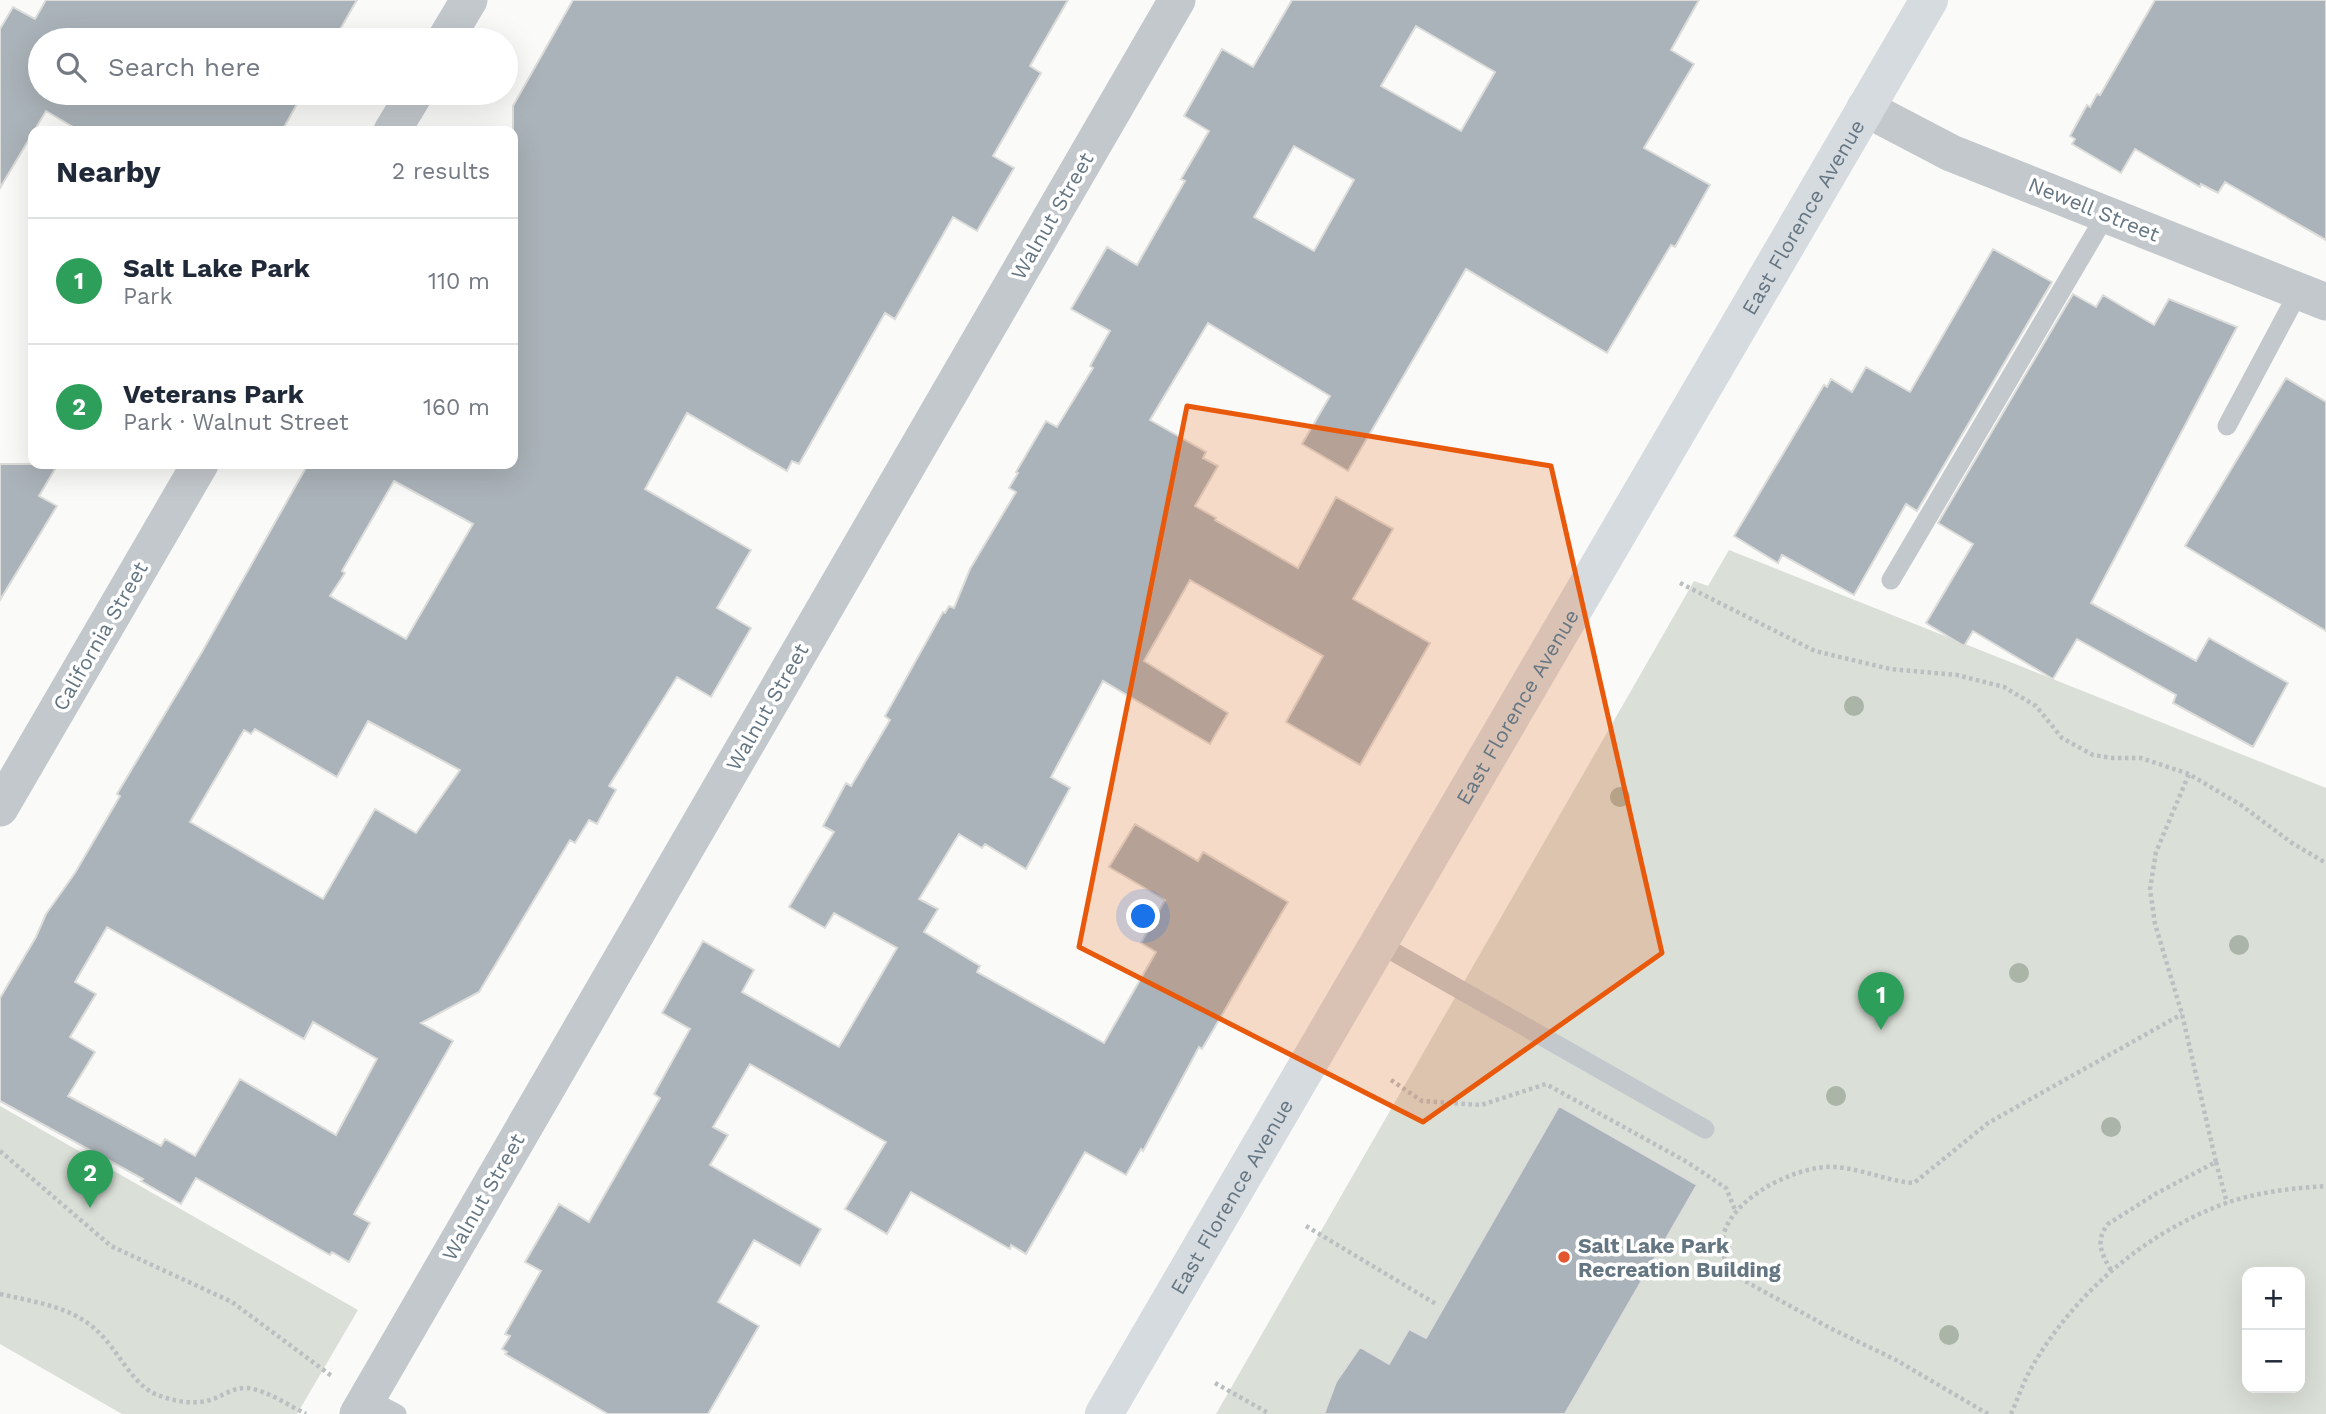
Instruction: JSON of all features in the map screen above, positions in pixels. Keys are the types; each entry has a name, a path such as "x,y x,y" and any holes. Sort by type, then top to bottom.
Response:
{"main road":[{"name":"East Florence Avenue","path":"1104,1414 1929,0"}],"street":[{"path":"452,28 469,0"},
{"name":"Walnut Street","path":"374,1409 1177,0"},
{"path":"396,126 408,105"},
{"name":"Newell Street","path":"1865,108 1951,153 2312,296"},
{"name":"California Street","path":"0,808 197,469"}],"lane":[{"path":"1891,580 2107,213"},
{"path":"2227,426 2312,296"},
{"path":"1378,943 1704,1129"}],"path":[{"path":"1679,583 1815,651 1890,669 1957,676 2004,687 2036,706 2063,738 2092,755 2141,758 2189,774 2241,805 2292,843 2326,863"},
{"path":"2189,774 2156,852 2150,889 2155,925 2182,1014 2227,1203"},
{"path":"1988,1414 1896,1360 1830,1328 1734,1275 1726,1265 1721,1248 1723,1234 1735,1210 1757,1193 1785,1178 1825,1167 1914,1183 1988,1122 2182,1014"},
{"path":"1391,1080 1422,1101 1481,1105 1546,1084 1687,1162 1726,1188 1735,1210"},
{"path":"0,1151 111,1246 232,1303 374,1409"},
{"path":"2110,1270 2099,1243 2108,1224 2157,1193 2216,1162"},
{"path":"2011,1414 2031,1367 2066,1315 2110,1270 2166,1231 2227,1203 2287,1189 2326,1186"},
{"path":"1306,1226 1436,1304"},
{"path":"0,1294 62,1308 78,1315 104,1337 144,1386 154,1393 187,1402 201,1402 238,1388 249,1388 306,1414"},
{"path":"1215,1383 1270,1414"}],"highlighted area":[{"path":"1187,406 1551,466 1662,953 1423,1122 1079,947"}],"shaded area":[{"path":"1729,550 2326,788 2326,1414 1216,1414 1694,581 1708,586"},
{"path":"0,1106 358,1310 297,1414 122,1414 0,1344"}],"building":[{"path":"46,0 357,0 341,28 28,28 28,105 296,105 285,126 72,126 46,111 37,126 28,126 28,141 0,188 0,29 13,7 35,19"},
{"path":"573,0 1068,0 1030,66 1041,73 993,156 1014,168 977,231 953,217 895,319 885,313 799,464 792,461 787,471 687,413 645,489 751,550 717,608 751,628 711,697 677,677 609,786 616,790 597,824 589,820 575,843 570,840 479,992 421,1023 453,1041 354,1214 370,1223 349,1262 332,1252 330,1255 196,1178 181,1204 141,1181 143,1179 0,1101 0,998 36,937 46,914 75,873 120,796 117,794 202,652 305,469 518,469 518,126 513,126 513,106 518,105 518,97","holes":["394,481 473,524 406,639 330,596","368,721 460,770 416,833 375,809 323,899 190,822 244,730 251,734 255,729 337,777","107,927 304,1039 313,1022 377,1059 336,1135 240,1079 195,1156 165,1139 161,1146 68,1096 95,1052 70,1037 96,994 75,982"]},
{"path":"1292,0 1699,0 1671,50 1694,64 1644,148 1710,185 1675,247 1671,245 1607,353 1466,269 1348,471 1302,444 1330,396 1208,323 1150,420 1206,452 1203,458 1218,466 1195,506 1298,568 1336,497 1393,529 1353,599 1430,643 1360,765 1286,722 1323,656 1190,580 1144,661 1228,713 1210,744 1103,681 1051,777 1070,788 1026,869 985,844 982,848 959,834 919,899 938,909 924,932 980,966 977,972 1104,1043 1156,952 1141,943 1165,900 1109,867 1135,824 1198,861 1203,852 1288,902 1202,1049 1199,1047 1143,1151 1141,1149 1126,1175 1085,1152 1026,1254 1011,1245 1010,1249 911,1192 887,1234 845,1209 886,1142 750,1064 713,1127 728,1135 710,1165 821,1229 800,1266 754,1240 718,1302 759,1326 708,1414 608,1414 505,1354 507,1352 502,1349 510,1336 505,1334 541,1271 525,1262 559,1204 589,1222 660,1098 654,1094 690,1029 662,1013 703,941 754,970 742,992 839,1047 897,948 834,913 825,928 789,907 834,832 823,826 846,783 851,786 890,720 885,716 943,612 945,613 949,606 954,608 970,569 1016,492 1009,488 1046,421 1057,427 1093,368 1090,366 1110,331 1071,309 1107,247 1137,265 1185,181 1181,179 1209,131 1184,116 1222,49 1253,67","holes":["1416,26 1495,72 1461,131 1381,86","1294,146 1354,180 1314,251 1254,217"]},
{"path":"2155,0 2326,0 2326,240 2225,182 2218,193 2201,184 2200,187 2135,149 2121,173 2072,144 2075,139 2070,136 2087,105 2090,107 2097,94 2100,95"},
{"path":"1993,249 2052,282 1917,511 1906,504 1854,595 1782,555 1778,563 1734,536 1824,385 1827,387 1831,379 1852,392 1866,367 1910,392"},
{"path":"2073,294 2096,307 2103,295 2154,325 2169,299 2237,327 2091,603 2196,661 2209,638 2288,683 2253,747 2173,703 2176,695 2077,639 2053,679 1973,631 1964,646 1926,623 1973,544 1938,523"},
{"path":"2286,378 2326,402 2326,631 2185,546"},
{"path":"0,464 28,464 28,469 55,469 39,496 57,506 0,600"},
{"name":"Salt Lake Park Recreation Building","path":"1559,1106 1697,1185 1565,1414 1324,1414 1336,1382 1360,1347 1389,1364 1409,1329 1426,1338"}],"place":[{"name":"Salt Lake Park","path":"1881,1030"},
{"name":"Veterans Park","path":"90,1208"},
{"name":"Salt Lake Park Recreation Building","path":"1564,1257"}]}
